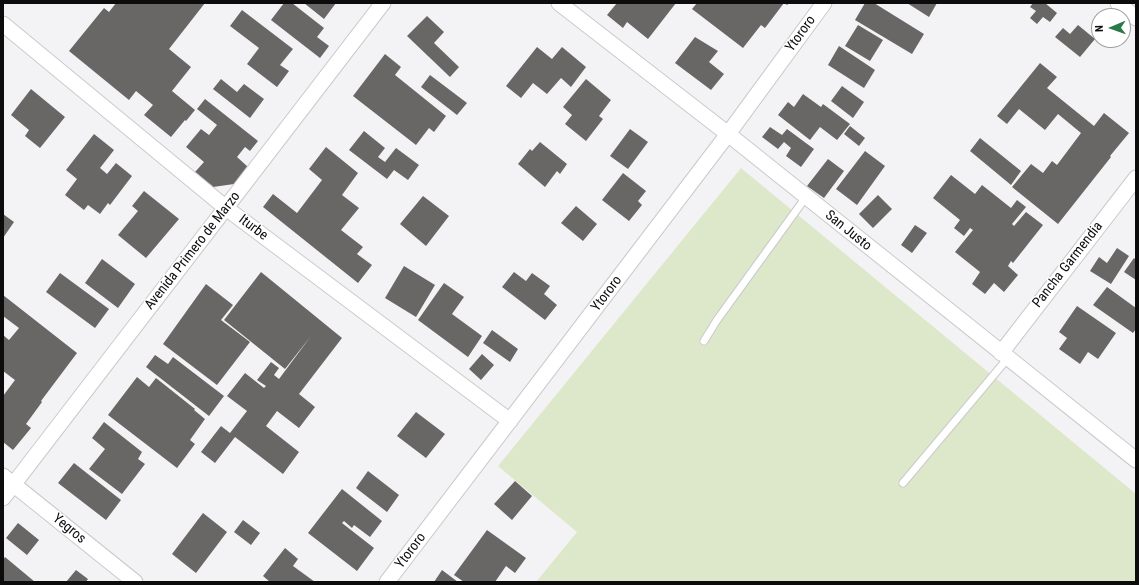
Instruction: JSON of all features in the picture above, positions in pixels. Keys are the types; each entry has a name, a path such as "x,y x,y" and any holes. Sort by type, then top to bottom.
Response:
{"street":[{"name":"Avenida Primero de Marzo","path":"3,498 8,480 226,208 383,3"},
{"name":"San Justo","path":"559,3 728,134 1136,460"},
{"name":"Ytororo","path":"387,582 728,134 824,3"},
{"path":"1118,3 1136,18"},
{"name":"Iturbe","path":"3,24 226,208 510,421"},
{"name":"Pancha Garmendia","path":"1004,355 1136,178"},
{"name":"Yegros","path":"8,480 135,582"}],"lane":[{"path":"704,342 717,320 806,197"},
{"path":"903,483 1004,355"}],"green space":[{"path":"741,168 1136,494 1136,582 536,582 577,532 498,466"}],"building":[{"path":"116,3 205,3 169,49 191,67 172,91 195,110 171,137 144,115 153,105 136,91 129,100 69,51 104,8 109,12"},
{"path":"284,3 292,3 324,28 317,37 329,46 320,58 271,20"},
{"path":"304,3 336,3 324,19"},
{"path":"617,3 676,3 648,39 627,22 623,28 607,15"},
{"path":"697,3 784,3 765,28 761,25 743,48 692,9"},
{"path":"865,3 874,3 924,34 912,54 855,20"},
{"path":"907,3 937,3 929,17"},
{"path":"1033,3 1045,3 1057,13 1050,22 1043,17 1037,24 1030,18 1036,11 1030,7"},
{"path":"242,10 293,49 280,65 289,71 277,87 247,64 259,48 230,26"},
{"path":"427,16 444,32 434,43 459,67 450,77 407,36"},
{"path":"858,25 883,40 870,61 845,46"},
{"path":"1078,25 1091,36 1091,44 1080,57 1055,37 1063,28 1070,34"},
{"path":"695,37 718,51 709,62 724,74 711,90 675,63"},
{"path":"839,46 875,70 864,88 828,65"},
{"path":"537,47 552,59 562,47 586,67 571,87 561,78 547,94 533,83 521,98 506,86"},
{"path":"385,54 401,67 395,75 446,116 434,132 429,128 416,145 353,96"},
{"path":"1040,63 1057,77 1047,88 1094,126 1104,113 1129,133 1058,224 1012,187 1031,164 1043,173 1052,161 1057,165 1081,133 1058,114 1045,130 1019,109 1007,124 997,116"},
{"path":"430,75 467,103 457,115 421,87"},
{"path":"221,79 237,92 244,84 264,99 250,118 213,89"},
{"path":"586,79 611,100 599,116 603,119 586,141 565,124 572,115 563,107"},
{"path":"842,86 864,102 853,118 831,101"},
{"path":"31,89 65,117 40,148 25,136 29,130 11,115"},
{"path":"803,94 821,107 823,104 850,124 837,140 820,127 810,140 778,115 788,102 794,107"},
{"path":"205,99 258,141 250,151 245,147 237,157 248,167 234,184 213,187 195,172 204,162 186,147 201,129 209,135 217,125 197,109"},
{"path":"850,126 865,138 859,146 844,134"},
{"path":"770,127 782,135 787,129 814,149 801,167 786,156 791,148 784,142 778,149 762,137"},
{"path":"630,129 648,142 628,169 610,156"},
{"path":"364,131 385,148 378,157 385,162 396,148 419,165 408,180 394,170 387,179 349,150"},
{"path":"94,134 114,150 100,168 107,174 116,163 132,176 110,205 108,203 100,214 88,205 84,210 65,195 77,179 66,170"},
{"path":"980,138 1021,171 1011,185 970,151"},
{"path":"540,142 567,164 560,174 557,171 545,187 518,164 530,149 532,151"},
{"path":"326,147 358,173 342,195 359,208 341,230 363,247 357,254 372,265 358,283 263,207 273,194 297,213 322,180 309,169"},
{"path":"865,151 885,166 857,205 836,189"},
{"path":"828,159 844,171 824,198 807,186"},
{"path":"623,173 646,191 638,201 642,205 629,221 602,200"},
{"path":"951,175 975,194 982,185 1011,208 1017,200 1026,207 1012,224 1014,226 1026,212 1043,225 1013,263 1011,261 1008,266 1018,275 1004,292 994,283 985,294 972,284 980,272 955,252 973,230 970,228 964,236 954,228 960,220 933,198"},
{"path":"144,191 179,219 146,258 118,235 138,211 132,206"},
{"path":"878,195 892,209 873,228 859,214"},
{"path":"423,196 449,216 426,246 400,224"},
{"path":"576,206 597,224 583,241 561,223"},
{"path":"3,214 14,222 3,238"},
{"path":"915,225 927,233 912,253 901,245"},
{"path":"1117,248 1129,256 1111,284 1090,271 1099,257 1107,263"},
{"path":"1134,258 1136,260 1136,280 1124,272"},
{"path":"102,259 135,284 118,308 85,283"},
{"path":"404,266 435,285 416,317 385,298"},
{"path":"261,272 342,338 299,394 315,407 299,428 277,411 266,426 299,452 283,474 235,437 215,463 201,452 221,426 230,433 247,411 227,396 245,373 264,388 266,386 257,380 271,362 279,368 274,375 279,379 311,336 285,369 224,320"},
{"path":"514,272 526,281 532,273 550,286 544,294 557,305 545,320 502,287"},
{"path":"60,273 109,309 95,328 46,292"},
{"path":"444,283 464,297 452,314 482,336 468,357 418,320"},
{"path":"206,284 233,305 221,320 250,342 217,385 163,344"},
{"path":"1107,287 1136,308 1136,329 1133,333 1093,305"},
{"path":"3,295 77,353 41,401 42,402 26,424 31,428 13,450 3,442 3,396 15,380 3,371 3,335 9,340 19,328 3,316"},
{"path":"1077,306 1116,333 1098,359 1088,352 1080,364 1059,349 1067,338 1059,332"},
{"path":"492,330 518,349 510,362 483,343"},
{"path":"482,354 494,365 481,380 469,369"},
{"path":"155,355 168,364 173,357 224,396 209,416 146,367"},
{"path":"137,377 149,387 156,378 195,409 194,410 205,419 190,440 195,444 177,468 108,415"},
{"path":"416,412 445,434 426,458 397,436"},
{"path":"104,422 142,452 138,459 145,464 122,494 89,469 105,449 92,438"},
{"path":"74,463 121,500 106,520 58,483"},
{"path":"368,471 399,495 387,512 356,488"},
{"path":"515,481 532,496 512,520 494,504"},
{"path":"342,489 382,521 370,537 354,525 352,528 344,521 342,523 374,548 357,571 308,533"},
{"path":"203,513 227,532 196,573 172,554"},
{"path":"243,520 260,533 251,545 234,532"},
{"path":"18,523 39,540 27,555 6,538"},
{"path":"487,530 526,558 515,573 506,566 495,582 464,582 454,575"},
{"path":"285,548 298,559 293,566 315,582 270,582 263,576"},
{"path":"5,557 35,582 3,582 3,560"},
{"path":"76,570 88,579 86,582 66,582"},
{"path":"442,570 458,582 434,582"}]}
